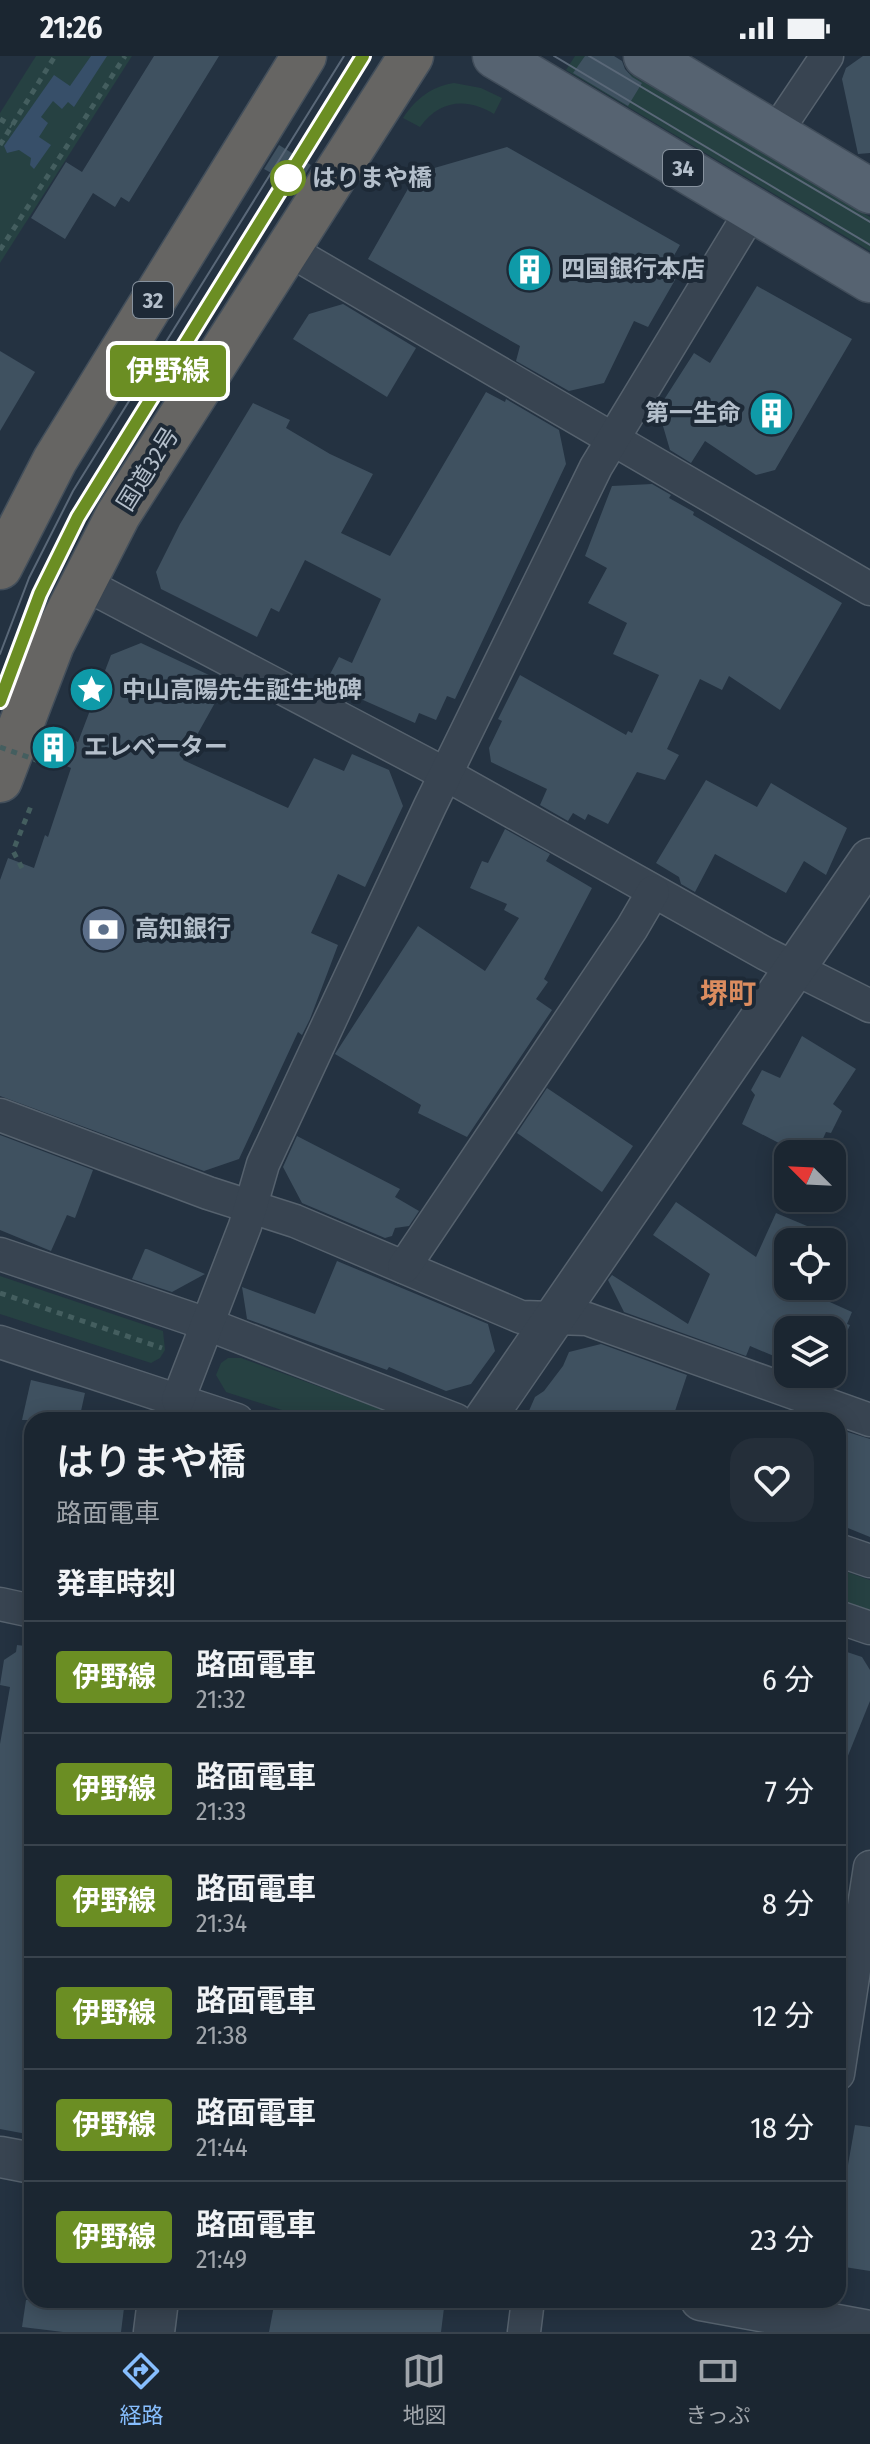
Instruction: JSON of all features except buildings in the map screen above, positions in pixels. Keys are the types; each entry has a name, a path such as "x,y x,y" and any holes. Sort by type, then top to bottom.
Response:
{"highway":[{"name":"32","path":"3,553 55,460 304,56"},
{"name":"国道32号","path":"0,780 52,644 118,515 411,56"}],"main road":[{"name":"34","path":"495,56 870,280"},
{"path":"646,56 870,191"}],"street":[{"path":"774,135 827,56"},
{"path":"178,1400 263,1164 447,775 612,437 752,210"},
{"path":"287,249 870,589"},
{"path":"83,583 447,775 766,954 870,1006"},
{"path":"489,1412 870,859"},
{"path":"404,1267 632,928 653,892"},
{"path":"0,1115 295,1221 521,1317 587,1319 870,1419"},
{"path":"0,1254 207,1324 435,1412"},
{"path":"0,1342 213,1412"},
{"path":"846,1553 870,1561"},
{"path":"0,1604 24,1609"},
{"path":"846,1620 870,1628"},
{"path":"846,2029 867,1911 870,1867"},
{"path":"846,1897 867,1911"},
{"path":"0,2157 24,2162"},
{"path":"154,2332 157,2308"},
{"path":"524,2332 527,2308"},
{"path":"746,2308 870,2331"}],"path":[{"path":"0,145 55,56"},
{"path":"0,250 125,56"},
{"path":"0,119 12,126"},
{"path":"0,747 47,764 49,759"},
{"path":"13,851 22,868"}],"green space":[{"path":"36,56 132,56 0,263 0,113"},
{"path":"575,56 600,56 870,217 870,251 566,70"},
{"path":"454,83 481,88 502,98 494,114 474,105 454,104 436,111 420,127 403,118 424,95"},
{"path":"0,1276 163,1331 165,1350 160,1358 151,1363 0,1314"},
{"path":"228,1358 241,1358 388,1412 288,1412 226,1392 216,1375 221,1363"},
{"path":"846,1572 870,1580 870,1611 846,1603"}],"water":[{"path":"91,56 107,56 74,107 68,102 62,109 53,101 41,117 48,123 39,137 51,145 34,169 30,165 31,158 19,150 7,153 4,146 54,75 70,86"}],"tram line":[{"path":"0,654 29,578 73,491 344,56"},
{"path":"0,701 40,594 78,517 363,56"},
{"name":"伊野線","path":"0,701 40,594 78,517 363,56"},
{"path":"554,56 870,245"},
{"path":"589,56 870,222"}],"place":[{"name":"はりまや橋","path":"288,178"},
{"name":"四国銀行本店","path":"530,269"},
{"name":"第一生命","path":"772,413"},
{"name":"中山高陽先生誕生地碑","path":"91,690"},
{"name":"エレベーター","path":"53,747"},
{"name":"高知銀行","path":"104,929"}],"district":[{"name":"堺町","path":"728,993"}]}
